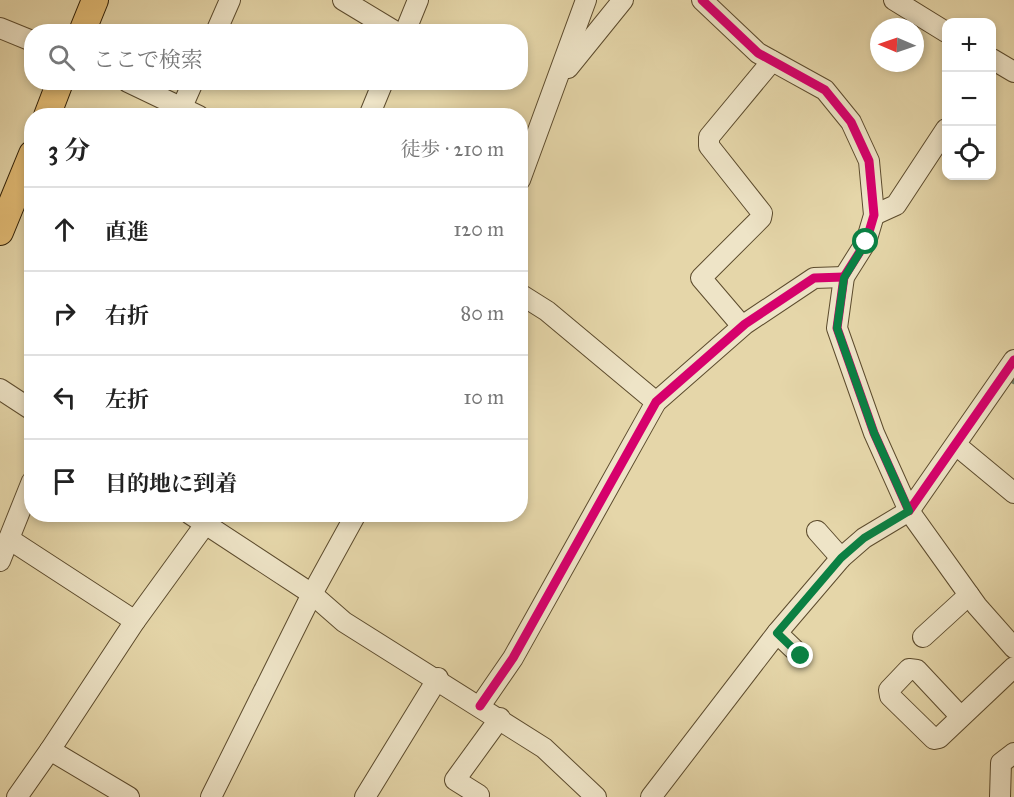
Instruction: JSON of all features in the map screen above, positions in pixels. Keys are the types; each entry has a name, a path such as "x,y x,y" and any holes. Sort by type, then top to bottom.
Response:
{"main road":[{"path":"85,24 95,0"},
{"path":"50,108 57,90"},
{"path":"0,232 24,174"}],"street":[{"path":"220,24 230,0"},
{"path":"343,0 383,24"},
{"path":"408,24 418,0"},
{"path":"528,159 586,0"},
{"path":"558,80 623,0"},
{"path":"702,0 758,53 825,90 851,122 869,161 874,215 866,242 844,278 837,328 874,433 909,511 969,594 1014,648"},
{"path":"894,0 942,30"},
{"path":"0,28 24,38"},
{"path":"742,326 701,278 761,218 762,213 709,146 709,137 772,61"},
{"path":"996,62 1014,72"},
{"path":"143,90 178,108"},
{"path":"187,108 191,90"},
{"path":"372,108 380,90"},
{"path":"874,215 896,206 942,135"},
{"path":"480,706 513,658 656,402 742,326 814,278 844,278"},
{"path":"528,299 548,310 656,402"},
{"path":"651,797 777,633 841,558 864,538 909,511 956,445 1007,386 1014,360"},
{"path":"0,389 24,405"},
{"path":"956,445 1014,493"},
{"path":"0,561 24,501"},
{"path":"17,797 199,522"},
{"path":"208,522 312,594 344,621 438,678 544,748 596,797"},
{"path":"211,797 312,594 352,522"},
{"path":"817,531 841,558"},
{"path":"9,539 135,621"},
{"path":"923,637 969,594"},
{"path":"777,633 801,656"},
{"path":"961,717 1014,667"},
{"path":"365,797 438,678"},
{"path":"478,797 479,795 455,780 500,718"},
{"path":"50,750 129,797"},
{"path":"1000,797 1001,763 1014,753"}],"cycle path":[{"path":"702,0 758,53 825,90 851,122 869,161 874,215 866,242 844,277 837,328 874,433 909,511 1014,360"},
{"path":"480,706 513,658 656,402 745,324 814,278 844,277"}],"route":[{"path":"801,656 777,633 841,558 864,538 909,511 874,433 837,328 844,278 866,242"}]}
